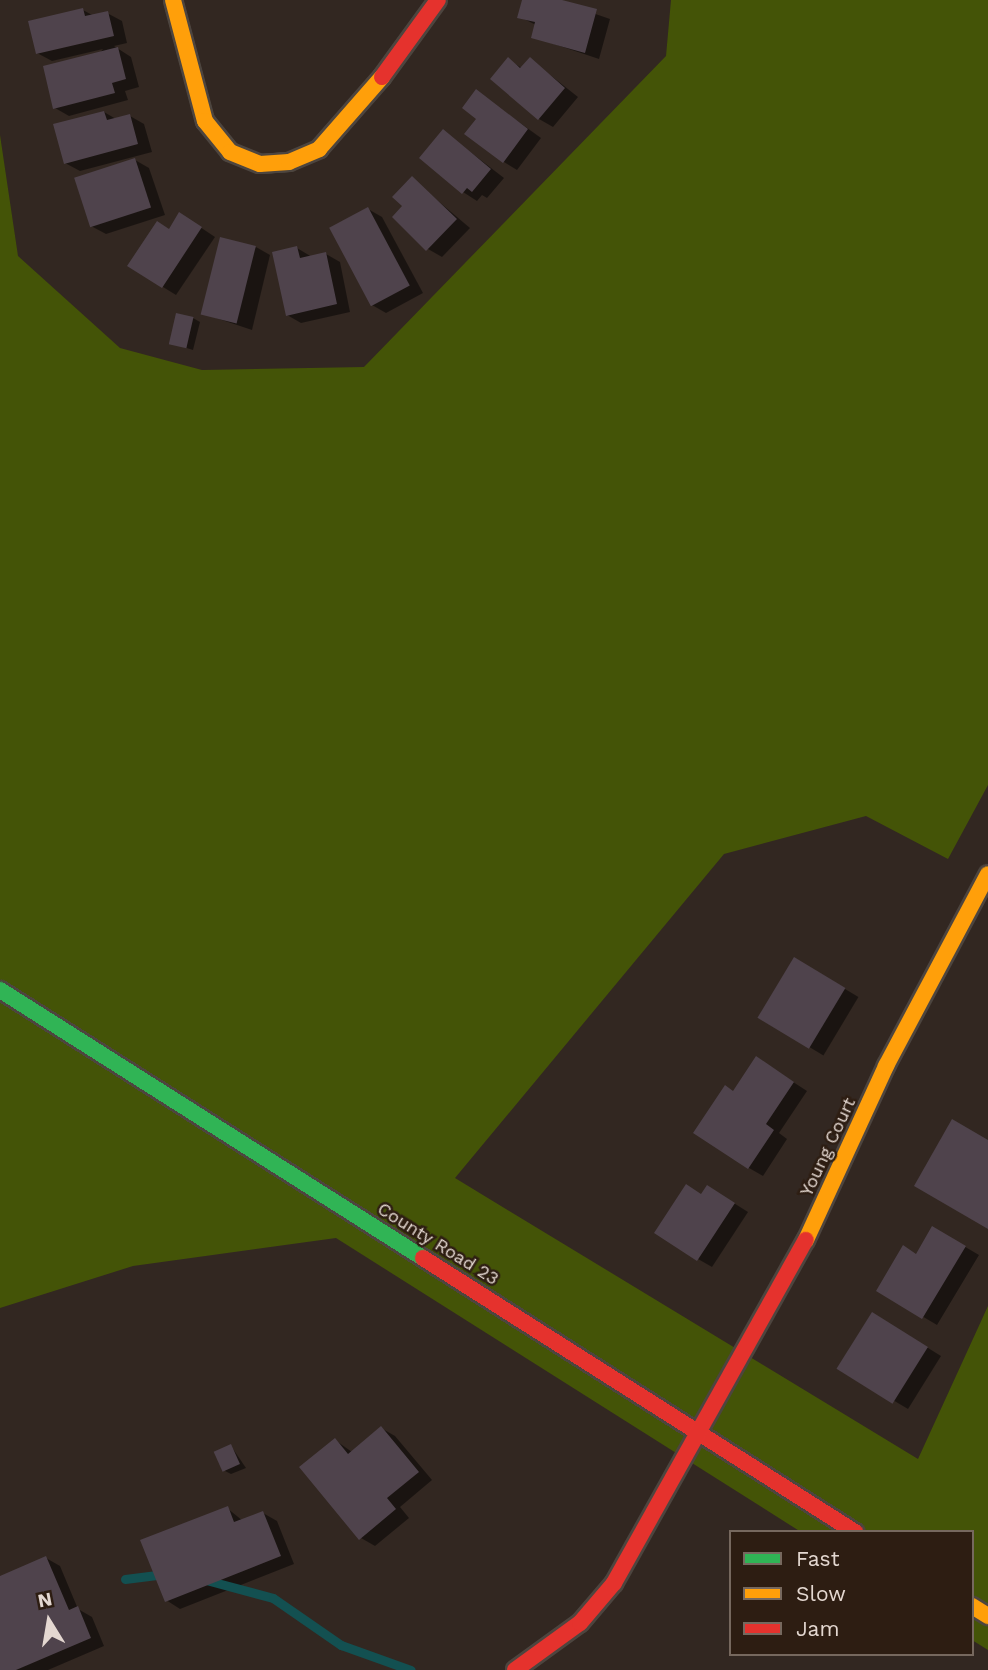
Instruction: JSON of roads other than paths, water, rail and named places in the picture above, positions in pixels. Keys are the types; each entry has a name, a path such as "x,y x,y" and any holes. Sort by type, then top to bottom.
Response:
{"street":[{"path":"173,0 205,121 230,152 260,164 289,162 318,149 390,66 438,0"},
{"name":"Young Court","path":"514,1670 580,1623 614,1583 700,1434 808,1236 886,1066 988,874"},
{"name":"County Road 23","path":"0,990 852,1530"}],"waterway":[{"path":"125,1579 165,1574"},
{"path":"206,1580 273,1598 341,1645 411,1670"}]}
